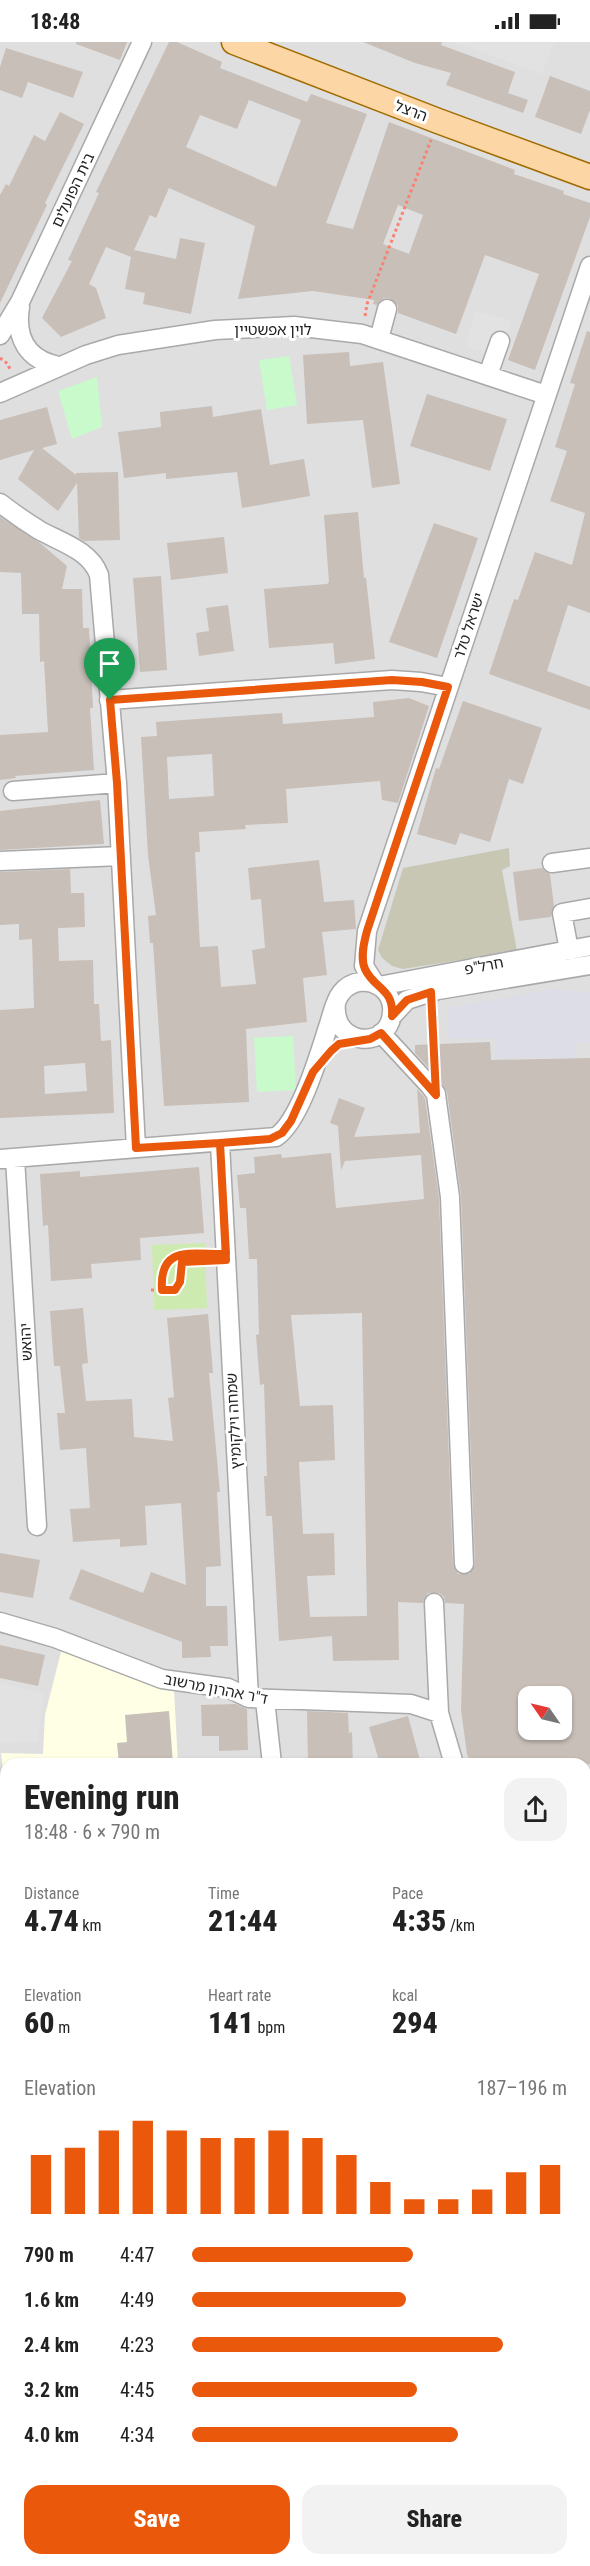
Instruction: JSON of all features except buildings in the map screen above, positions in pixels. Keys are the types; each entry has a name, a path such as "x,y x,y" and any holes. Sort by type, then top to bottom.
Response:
{"main road":[{"name":"הרצל","path":"234,42 265,47 438,121 590,177"}],"street":[{"name":"בית הפועלים","path":"0,335 21,302 142,42"},
{"name":"ישראל טלר","path":"377,985 364,966 367,931 590,266"},
{"path":"21,302 18,328 24,346 38,359 59,366"},
{"path":"379,339 387,309"},
{"name":"לוין אפשטיין","path":"0,393 59,366 118,345 215,330 294,326 362,334 546,395"},
{"path":"488,375 500,341"},
{"path":"0,503 39,530 84,555 96,567 99,580 117,783 136,1148"},
{"path":"110,700 392,680 448,687"},
{"path":"14,791 117,783"},
{"path":"0,861 121,856"},
{"path":"552,863 590,858"},
{"path":"569,950 562,913 590,908"},
{"name":"חרל\"פ","path":"377,985 590,946"},
{"name":"חרל\"פ","path":"392,1016 407,1000 431,992 590,965"},
{"path":"8,1159 270,1139 282,1133 291,1121 313,1072 340,994 354,983 363,981 377,985 392,1002 392,1016 389,1024 381,1033 370,1039 339,1044 313,1072"},
{"path":"336,1003 335,1012 341,1028 347,1034 362,1039"},
{"path":"381,1033 436,1095 450,1197 464,1564"},
{"name":"שמחה וילקומיץ","path":"220,1143 257,1699 271,1758"},
{"name":"יהואש","path":"8,1159 37,1526"},
{"path":"434,1603 439,1713 452,1758"},
{"name":"ד\"ר אהרון מרשוב","path":"0,1622 56,1638 162,1678 228,1688 257,1699 411,1704 439,1713"}],"path":[{"path":"367,304 438,121"},
{"path":"431,992 436,1095"},
{"path":"162,1290 161,1275 166,1262 175,1256 226,1257"},
{"path":"151,1290 175,1290 180,1282 182,1262 226,1257"}],"shaded area":[{"path":"0,42 590,42 590,1758 0,1758"},
{"path":"453,42 554,42 542,74"},
{"path":"475,311 511,320 502,356 466,348"},
{"path":"509,848 510,866 502,870 517,951 403,969 392,966 382,958 378,950 403,868"},
{"path":"552,989 590,992 590,1042 575,1043 575,1058 496,1058 495,1038 449,1039 447,1008"},
{"path":"62,1648 174,1690 178,1758 2,1758 1,1753 43,1754 45,1715"},
{"path":"0,1683 43,1693 38,1742 0,1743"}],"green space":[{"path":"289,356 297,405 267,410 259,360"},
{"path":"97,377 102,427 72,439 58,391"},
{"path":"293,1036 296,1090 257,1092 254,1038"},
{"path":"205,1243 207,1308 154,1310 152,1245"}],"route":[{"path":"110,700 117,783 136,1148 220,1143 221,1170 226,1260 182,1262 180,1282 175,1290 162,1290 161,1275 166,1262 175,1256 226,1254 220,1143 270,1139 282,1133 291,1121 313,1072 339,1044 370,1039 381,1033 436,1095 431,992 407,1000 392,1016 392,1002 384,989 376,984 369,975 364,966 363,954 367,931 448,687 392,680 110,700"}]}
